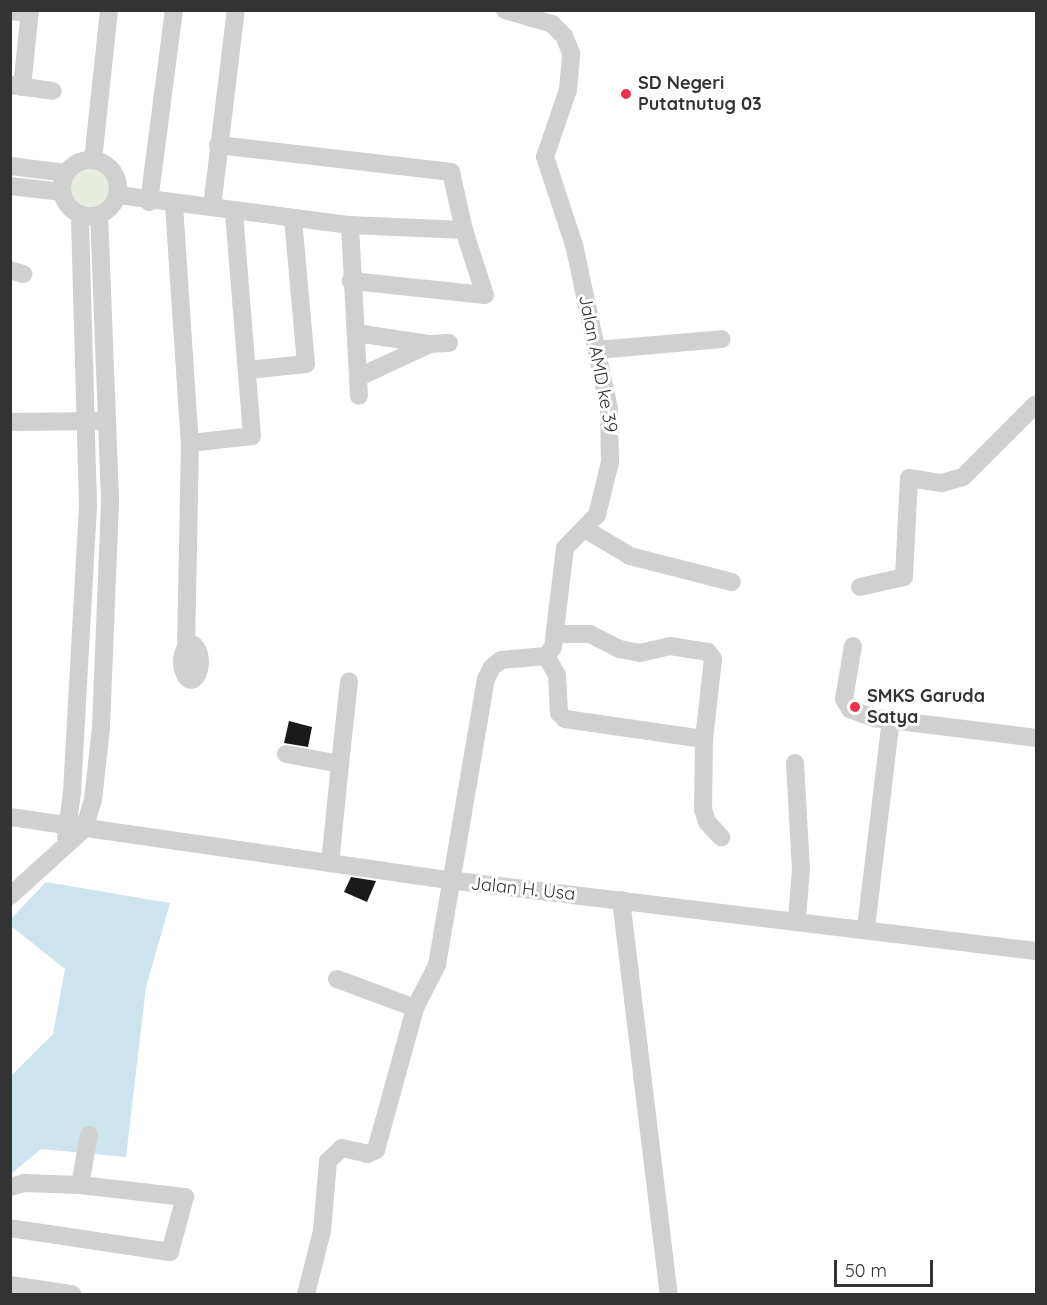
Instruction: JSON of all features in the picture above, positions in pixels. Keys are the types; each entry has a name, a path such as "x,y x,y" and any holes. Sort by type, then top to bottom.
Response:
{"street":[{"path":"93,159 109,10"},
{"path":"149,202 174,10"},
{"path":"212,207 236,10"},
{"name":"Jalan AMD ke 39","path":"505,10 526,13 560,31 571,53 568,90 545,158 574,245 597,350 613,442 597,515 585,529 572,537 565,548 557,634 546,656"},
{"path":"10,11 30,12 16,86 53,91"},
{"path":"218,145 451,172 464,230 485,295 351,281"},
{"path":"93,159 108,166 117,179 118,195 111,207 99,215 80,214 68,206 63,192 66,173 78,162 93,159"},
{"path":"10,166 66,173"},
{"path":"10,186 63,192"},
{"path":"118,195 149,202 212,207 350,225 464,230"},
{"path":"174,205 190,443 180,654"},
{"path":"190,443 252,436 234,211"},
{"path":"72,832 72,792 87,530 88,421 80,214"},
{"path":"10,897 72,832 93,801 101,728 110,499 99,215"},
{"path":"248,370 306,364 293,219"},
{"path":"350,225 351,281 360,396"},
{"path":"356,333 430,345 449,343"},
{"path":"597,350 722,339"},
{"path":"359,377 430,345"},
{"path":"860,587 904,577 909,478 942,483 963,477 1036,404"},
{"path":"10,422 106,422"},
{"path":"585,529 630,556 732,582"},
{"path":"557,634 590,634 620,648 640,653 670,646 708,652 713,659 704,739 703,809 707,822 721,837"},
{"path":"853,646 845,704 874,718 1036,738"},
{"path":"306,1294 322,1231 328,1161 342,1148 367,1154 376,1150 415,1008 442,947 449,880 486,679 492,667 501,660 546,656 557,675 559,713 566,719 704,739"},
{"path":"330,864 349,681"},
{"path":"866,928 891,719"},
{"path":"286,754 340,764"},
{"path":"795,763 801,869 797,919"},
{"name":"Jalan H. Usa","path":"10,818 72,832 449,880 797,919 1036,951"},
{"path":"621,900 669,1294"},
{"path":"337,979 415,1008"},
{"path":"80,1185 89,1135"},
{"path":"10,1187 24,1183 80,1185 185,1197 170,1252 10,1228"},
{"path":"10,1285 72,1294"}],"shaded area":[{"path":"79,164 89,164 99,168 107,176 111,191 107,206 99,214 89,218 79,218 69,214 61,206 57,196 57,186 61,176 69,168"}],"water":[{"path":"46,882 170,903 146,987 126,1157 41,1149 11,1174 11,1076 53,1034 65,969 11,926 10,920"}],"building":[{"path":"289,721 312,727 308,747 284,743"},
{"path":"351,877 376,881 367,902 344,892"}],"place":[{"name":"SD Negeri Putatnutug 03","path":"626,94"},
{"name":"SMKS Garuda Satya","path":"855,707"}]}
